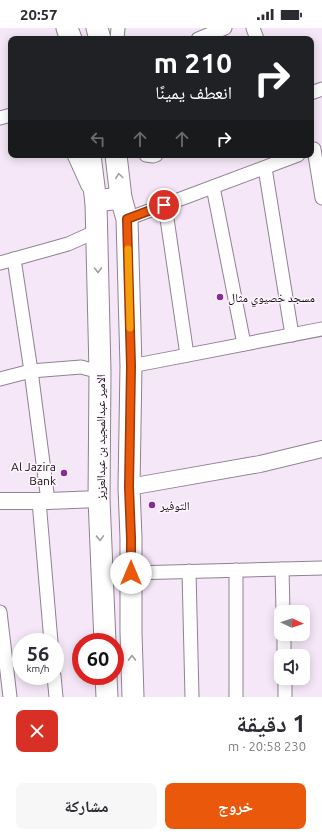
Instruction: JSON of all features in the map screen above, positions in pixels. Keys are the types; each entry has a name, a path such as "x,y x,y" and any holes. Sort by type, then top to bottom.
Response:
{"main road":[{"name":"الامير عبدالمجيد بن عبدالعزيز","path":"90,158 96,203 97,231 100,372 99,499 105,633"},
{"path":"116,158 122,198 127,219 131,366 129,487 133,697"},
{"path":"96,203 122,198"},
{"path":"104,606 131,605"},
{"path":"106,685 107,697"}],"street":[{"path":"205,36 225,28"},
{"path":"316,148 322,198"},
{"path":"75,158 96,203"},
{"path":"127,219 290,158"},
{"path":"265,168 292,335"},
{"path":"213,186 244,344"},
{"path":"164,205 188,355"},
{"path":"0,262 68,244 97,231"},
{"path":"14,259 31,371 44,501 51,633"},
{"path":"131,366 322,329"},
{"path":"0,378 31,371 81,367 100,372"},
{"path":"129,487 260,464 322,449"},
{"path":"0,501 99,499"},
{"path":"131,573 322,568"},
{"path":"282,569 283,605"},
{"path":"236,570 236,697"},
{"path":"189,571 192,697"},
{"path":"0,612 10,697"},
{"path":"55,685 56,697"},
{"path":"285,685 286,697"}],"slow traffic":[{"path":"128,249 130,328"}],"place":[{"name":"مسجد خصيوي مثال","path":"220,297"},
{"name":"Al Jazira Bank","path":"64,473"},
{"name":"التوفير","path":"152,505"}],"route":[{"path":"131,573 129,487 131,366 127,219 164,205"}]}
